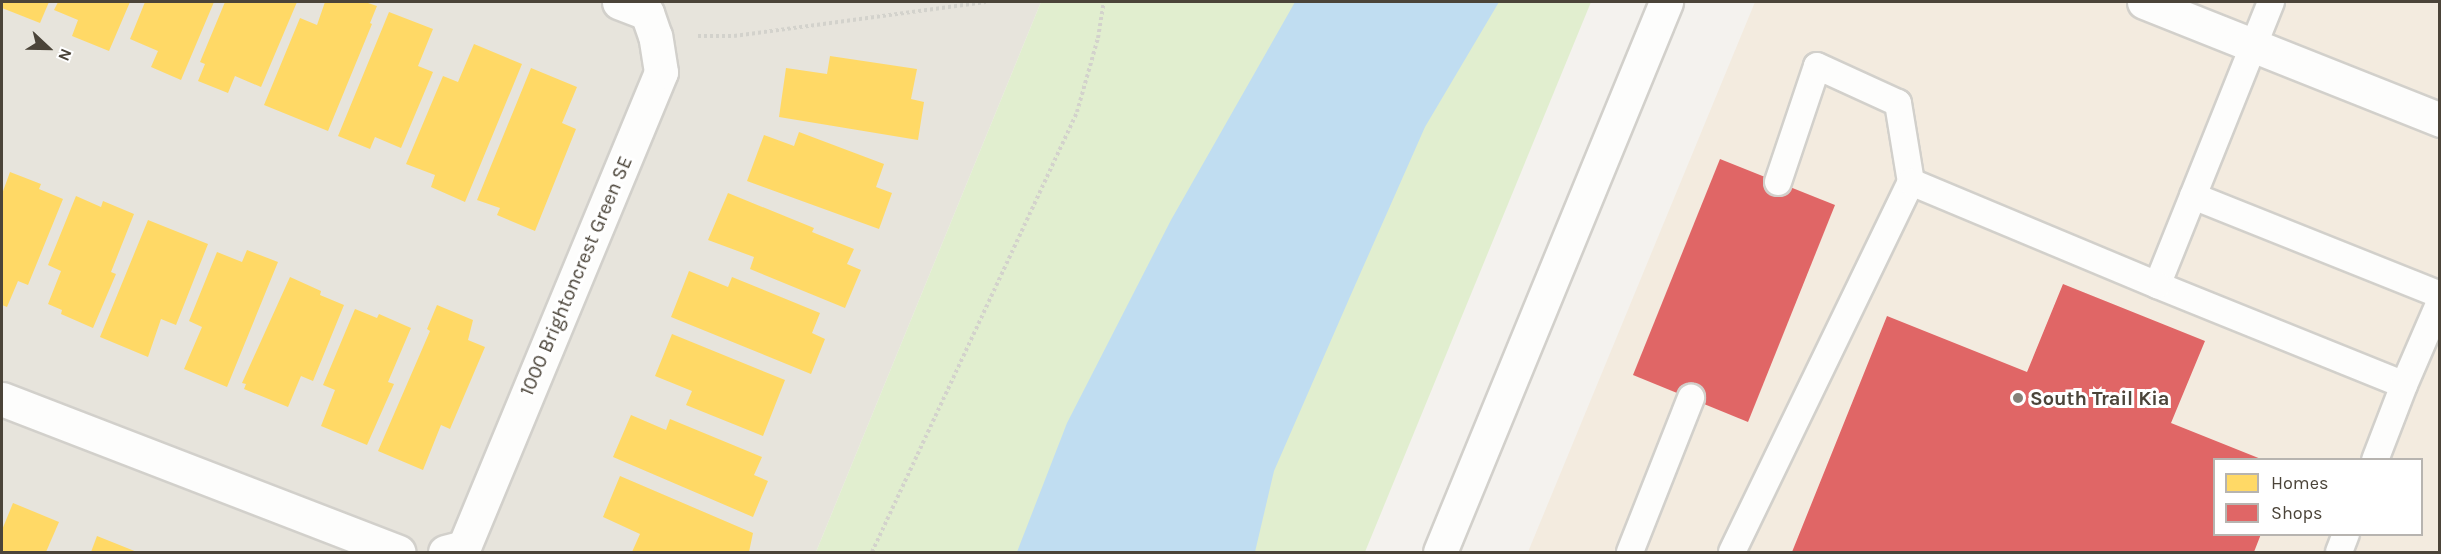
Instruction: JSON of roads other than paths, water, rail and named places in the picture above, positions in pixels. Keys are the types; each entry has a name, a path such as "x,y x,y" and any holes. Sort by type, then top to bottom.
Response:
{"street":[{"name":"1000 Brightoncrest Green SE","path":"445,552 464,547 661,72 656,36 647,13 619,2"},
{"path":"1440,552 1666,2"},
{"path":"2144,2 2439,120"},
{"path":"2,399 399,552"}],"lane":[{"path":"2157,285 2271,2"},
{"path":"1732,552 1911,183 1898,103 1816,66 1778,182"},
{"path":"1911,183 2404,385"},
{"path":"2193,196 2439,295"},
{"path":"2375,458 2439,302"},
{"path":"1630,552 1691,399"},
{"path":"2339,552 2345,536"}],"water":[{"path":"1295,2 1499,2 1425,127 1274,471 1255,552 1017,552 1067,423 1171,220"}],"place":[{"name":"South Trail Kia","path":"2018,398"}]}
